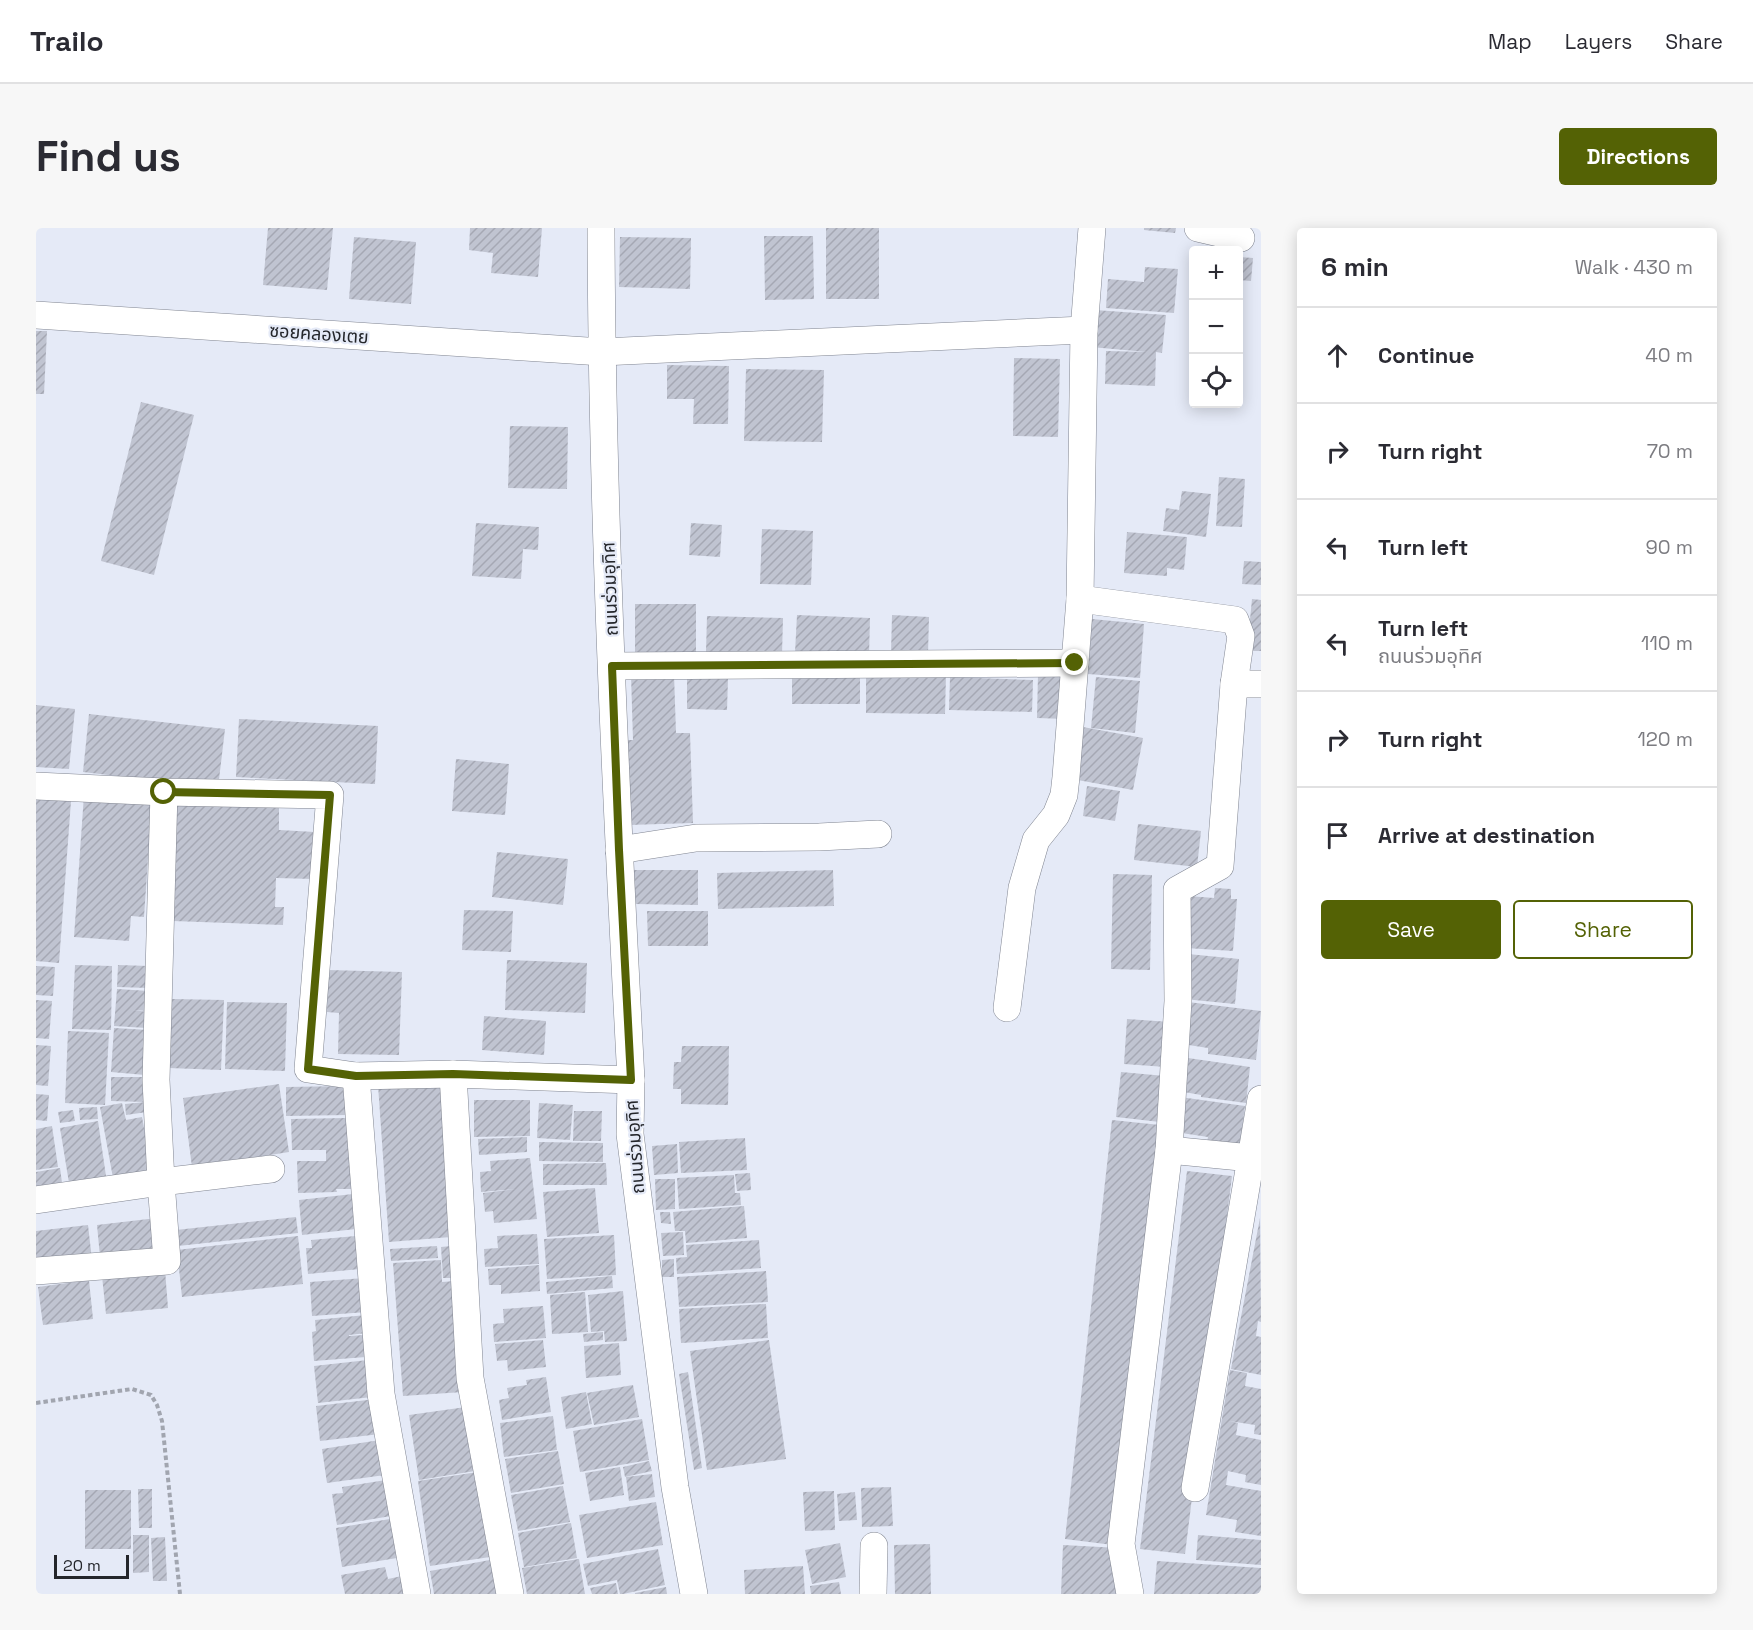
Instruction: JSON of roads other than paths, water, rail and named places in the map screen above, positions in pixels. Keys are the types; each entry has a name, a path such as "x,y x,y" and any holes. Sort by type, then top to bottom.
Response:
{"street":[{"name":"ถนนร่วมอุทิศ","path":"601,228 602,352 612,666 631,1080 630,1134 675,1487 694,1594"},
{"path":"1007,1008 1022,888 1036,840 1056,815 1064,795 1080,599 1084,330 1092,228"},
{"path":"1198,228 1241,238"},
{"name":"ซอยคลองเตย","path":"36,315 602,352 1084,330"},
{"path":"1080,599 1235,620 1241,636 1234,684 1220,866 1177,890 1178,1001 1169,1150 1122,1544 1130,1594"},
{"path":"612,666 1075,663"},
{"path":"1234,684 1261,684"},
{"path":"36,786 164,792 330,795 308,1069 356,1076 453,1074 631,1080"},
{"path":"36,1271 167,1261 156,1080 164,792"},
{"path":"619,850 696,838 878,834"},
{"path":"453,1074 470,1378 510,1594"},
{"path":"356,1076 381,1394 417,1594"},
{"path":"1195,1488 1261,1099"},
{"path":"1169,1150 1251,1158"},
{"path":"36,1200 271,1169"},
{"path":"873,1594 874,1546"}]}
